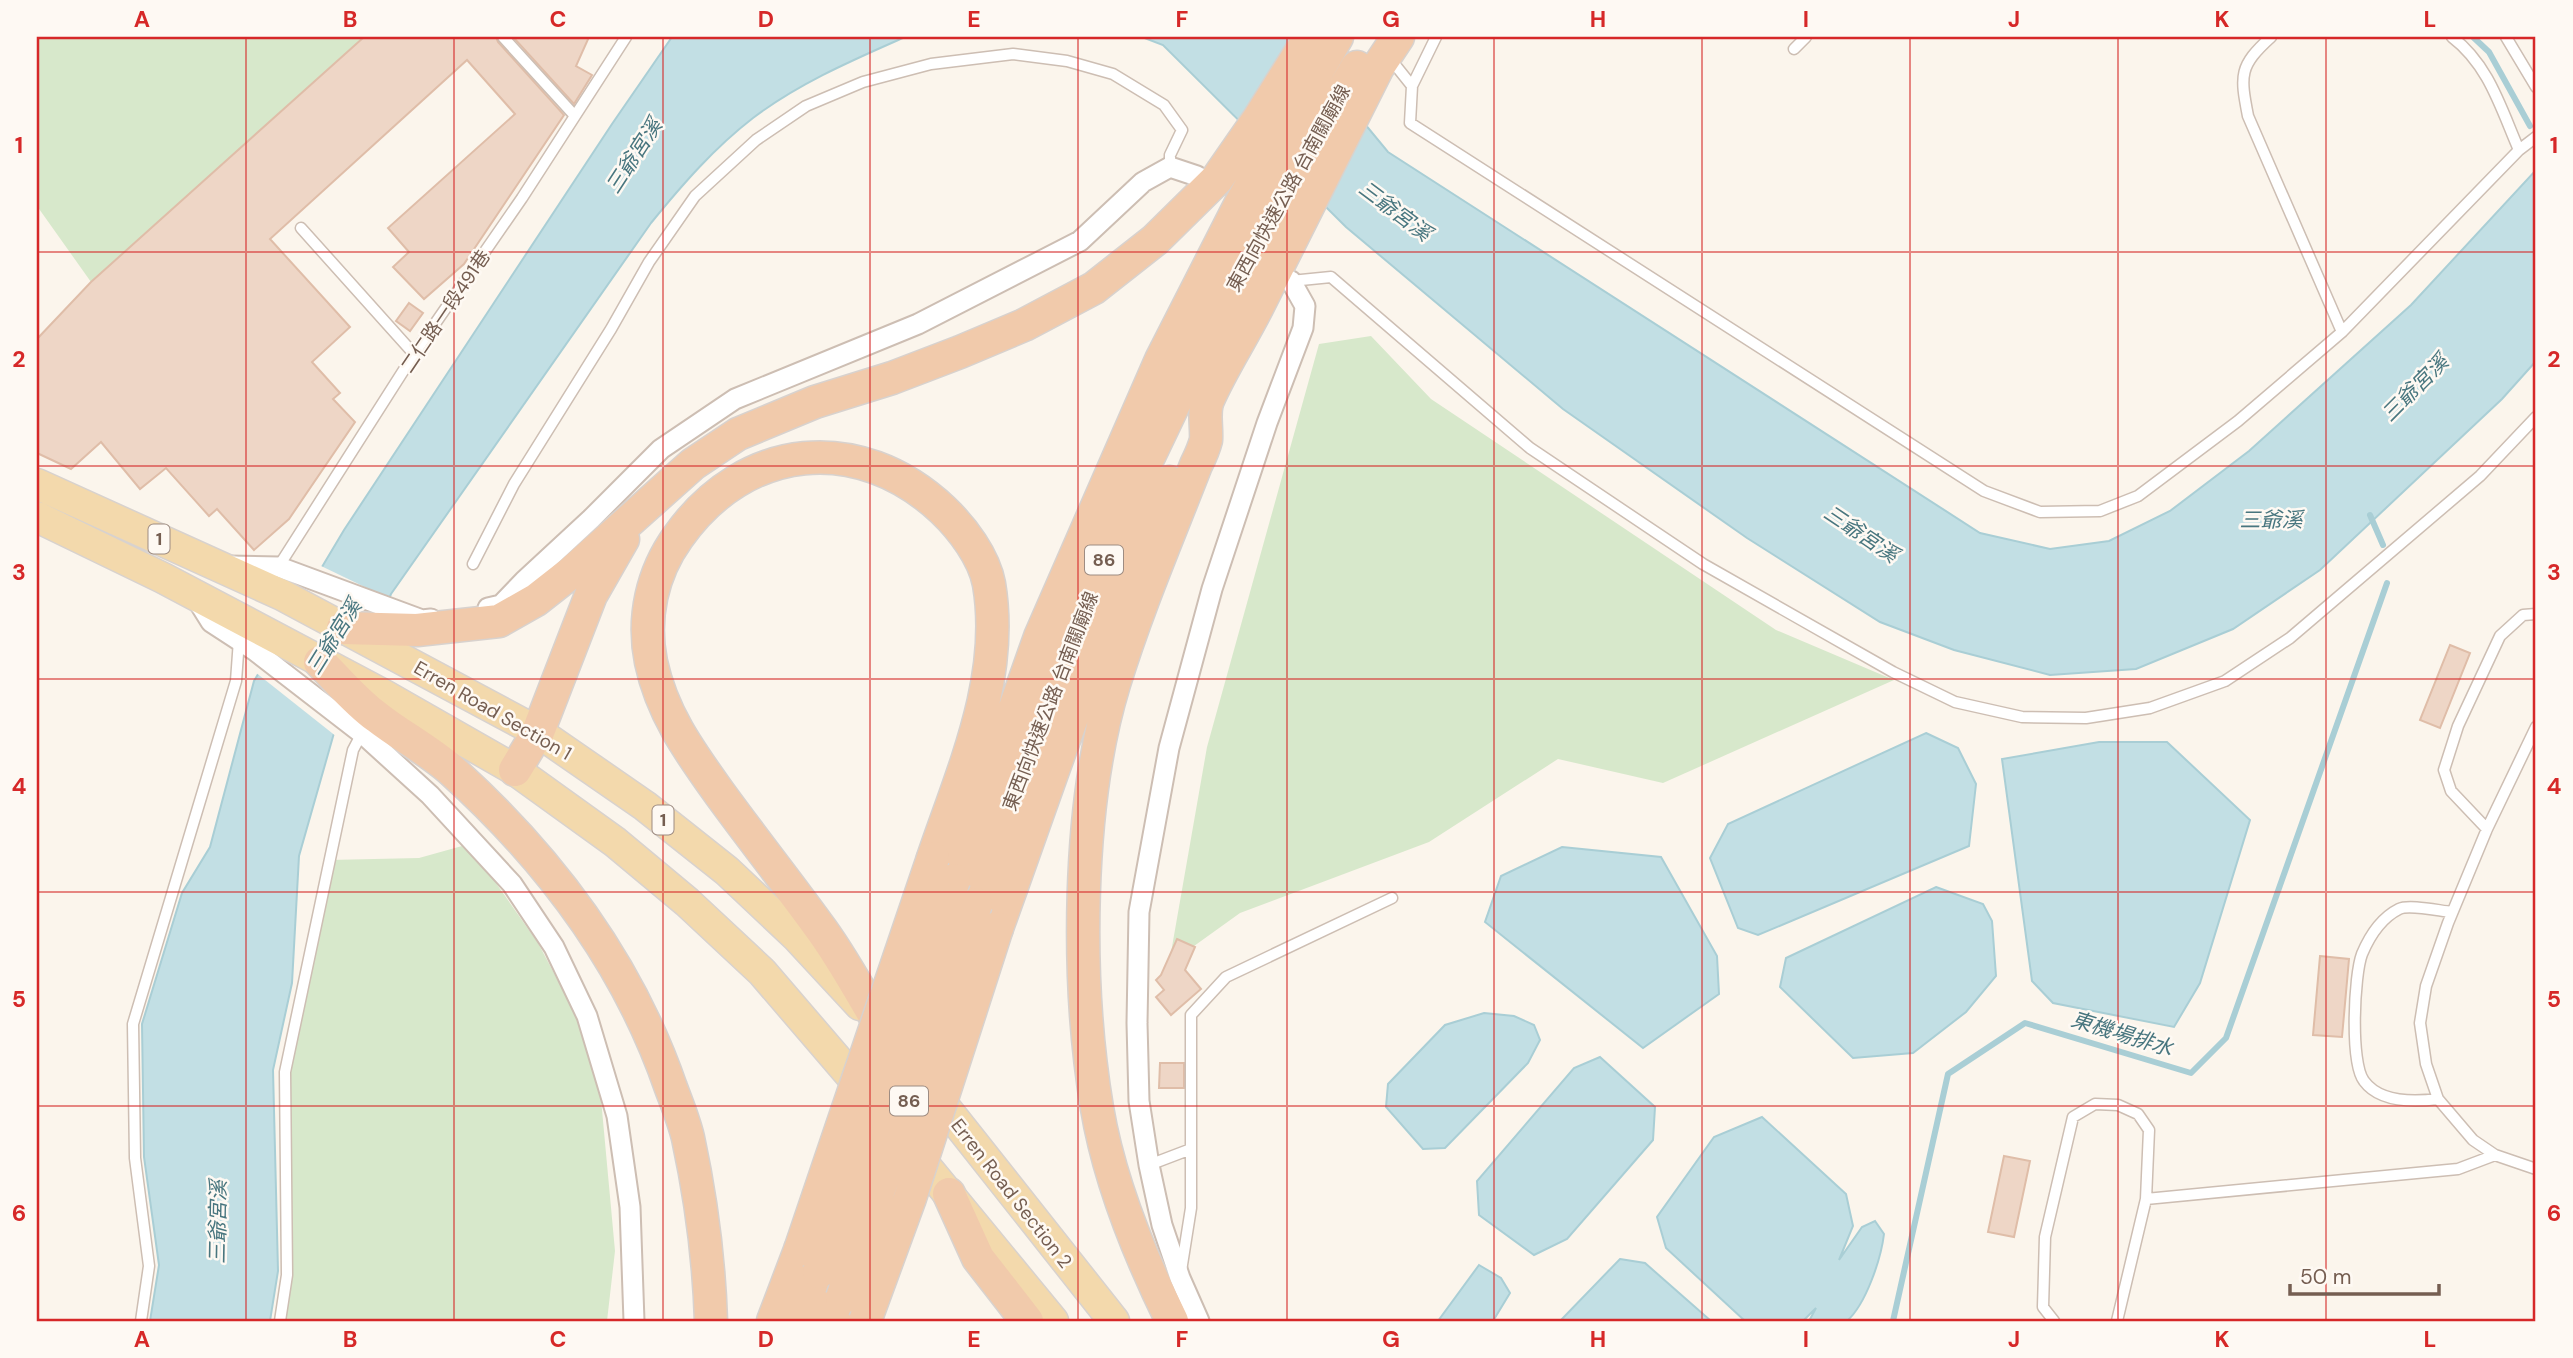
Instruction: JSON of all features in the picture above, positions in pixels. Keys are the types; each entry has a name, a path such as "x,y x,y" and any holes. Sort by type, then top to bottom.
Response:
{"highway":[{"path":"343,628 499,621 536,600 693,464 738,434 815,402 892,378 961,352 1024,325 1094,288 1155,240 1258,120 1310,37"},
{"name":"東西向快速公路 台南關廟線","path":"801,1321 809,1261 943,869 1056,599 1161,360 1240,205 1337,37"},
{"path":"865,1321 909,1198 997,928 1080,697 1128,575 1155,510 1206,404 1288,266 1382,52"},
{"name":"東西向快速公路 台南關廟線","path":"837,1309 1058,673 1131,494 1262,228 1382,52"},
{"path":"1172,1321 1147,1270 1112,1169 1097,1109 1084,961 1085,893 1090,811 1099,749 1114,685 1149,585 1206,442 1206,404"},
{"path":"884,1031 821,928 744,828 680,737 663,701 651,661 647,621 654,584 669,550 691,518 712,496 744,475 778,462 817,458 856,461 891,473 925,493 953,519 975,550 988,580 992,621 990,676 943,869"},
{"path":"515,770 538,732 591,595 607,564 649,504"},
{"path":"320,662 368,726 449,768 505,823 557,881 596,934 631,993 659,1053 687,1136 705,1238 711,1321"},
{"path":"949,1194 978,1258 1027,1321"},
{"path":"773,1321 809,1261"}],"main road":[{"name":"Erren Road Section 1","path":"37,484 218,566 280,580 343,628 538,732 645,806 727,871 797,937 884,1031"},
{"name":"1","path":"37,517 194,594 252,640 320,662"},
{"path":"368,726 515,770 615,842 687,902 762,972 820,1038 1053,1321"},
{"name":"Erren Road Section 2","path":"884,1031 1114,1321"}],"street":[{"path":"280,580 419,625 501,605 661,449 735,399 918,324 1069,247 1080,241 1143,182 1170,167 1207,178"},
{"path":"1199,1321 1180,1278 1162,1225 1139,1101 1139,912 1169,748 1212,589 1267,423 1303,328 1306,306 1288,266"},
{"path":"252,640 368,726 512,884 554,947 587,1016 617,1116 630,1207 634,1321"}],"lane":[{"path":"503,37 575,116"},
{"name":"二仁路一段491巷","path":"280,580 414,354 522,198 626,37"},
{"path":"1436,37 1412,86 1410,123 1984,491 2040,512 2100,511 2138,496 2238,421 2342,332 2519,150 2536,137"},
{"path":"1794,49 1806,37"},
{"path":"2271,37 2257,49 2247,65 2241,83 2248,116 2342,332"},
{"path":"2452,37 2462,45 2491,81 2519,150"},
{"path":"2506,37 2536,88"},
{"path":"1382,52 1412,86"},
{"path":"473,564 514,484 611,329 649,262 695,196 756,140 806,106 863,82 931,64 1013,54 1067,61 1113,74 1164,105 1182,130 1170,155 1170,167"},
{"path":"301,228 414,354"},
{"path":"1288,266 1331,277 1530,448 1703,564 1893,672 1955,702 2022,717 2086,718 2150,708 2225,681 2290,638 2480,476 2536,417"},
{"path":"2487,829 2451,791 2444,770 2458,726 2500,636 2524,615 2536,614"},
{"path":"141,1321 149,1266 135,1158 133,1024 236,681 252,640"},
{"path":"280,1321 287,1275 285,1072 368,726"},
{"path":"2536,727 2487,829 2452,912 2426,986 2420,1023 2426,1065 2438,1099 2473,1140 2495,1155 2536,1168"},
{"path":"1180,1278 1191,1208 1191,1015 1226,977 1392,898"},
{"path":"2438,1099 2413,1102 2376,1093 2362,1079 2353,1032 2361,956 2381,920 2402,907 2452,912"},
{"path":"2054,1321 2043,1307 2045,1237 2073,1117 2095,1104 2118,1105 2138,1114 2149,1130 2146,1199 2117,1321"},
{"path":"1149,1165 1191,1149"},
{"path":"2146,1199 2458,1169 2495,1155"}],"green space":[{"path":"37,37 364,37 91,282 37,206"},
{"path":"1371,336 1431,399 1776,630 1894,680 1663,783 1558,759 1429,842 1240,913 1169,964 1207,747 1319,344"},
{"path":"462,846 491,876 538,943 580,1022 601,1099 615,1251 607,1321 280,1321 287,1275 285,1072 329,860 419,858"}],"water":[{"name":"三爺宮溪","path":"672,37 905,37 827,73 771,105 725,142 699,168 651,223 391,594 336,726 299,856 292,983 273,1070 278,1271 270,1321 150,1321 159,1265 144,1157 142,1024 182,893 210,847 254,681 344,530"},
{"name":"三爺溪","path":"1142,37 1293,37 1388,152 1980,533 2050,549 2109,541 2170,511 2249,451 2411,305 2536,170 2536,361 2502,399 2320,570 2233,629 2136,669 2050,675 1954,650 1880,622 1747,538 1563,409 1346,227 1163,45"},
{"path":"1926,733 1958,748 1976,784 1969,846 1758,935 1738,928 1710,858 1728,824"},
{"path":"2099,742 2167,742 2250,820 2200,983 2174,1027 2053,1003 2032,981 2002,759"},
{"path":"1562,847 1661,857 1717,956 1719,994 1643,1048 1485,922 1501,876"},
{"path":"1936,887 1983,904 1992,921 1996,976 1966,1012 1913,1053 1853,1058 1780,987 1786,958"},
{"path":"1484,1013 1514,1016 1534,1025 1540,1040 1528,1063 1445,1148 1423,1149 1386,1107 1388,1084 1445,1025"},
{"path":"1600,1057 1655,1107 1653,1140 1567,1239 1534,1255 1479,1215 1477,1181 1574,1068"},
{"path":"1762,1117 1846,1194 1853,1226 1839,1260 1862,1227 1875,1221 1884,1234 1880,1256 1871,1280 1860,1304 1847,1321 1809,1321 1816,1308 1803,1321 1745,1321 1666,1248 1657,1217 1714,1137"},
{"path":"1620,1259 1645,1263 1711,1321 1560,1321"},
{"path":"1479,1265 1501,1278 1510,1293 1493,1321 1438,1321"}],"pier":[{"path":"319,565 392,600 337,737 255,672"}],"building":[{"path":"364,37 496,37 564,115 464,264 424,299 393,267 409,252 388,228 515,114 467,60 270,239 350,327 312,362 340,393 333,399 355,422 289,519 254,550 217,509 209,516 166,468 140,489 101,442 71,469 37,453 37,339 91,282"},
{"path":"513,37 589,37 576,66 592,75 574,104"},
{"path":"409,303 423,313 410,331 396,321"},
{"path":"2450,645 2470,653 2440,728 2420,720"},
{"path":"1177,939 1195,947 1185,970 1201,989 1171,1015 1156,997 1164,990 1156,980 1161,975"},
{"path":"2320,956 2349,959 2342,1037 2313,1035"},
{"path":"1160,1063 1184,1063 1184,1088 1159,1088"},
{"path":"2004,1156 2030,1161 2014,1237 1988,1232"}],"waterway":[{"path":"2473,37 2489,52 2530,126"},
{"name":"東機場排水","path":"2370,515 2383,545"},
{"name":"東機場排水","path":"1893,1321 1948,1074 2025,1023 2191,1073 2226,1038 2387,583"}]}
